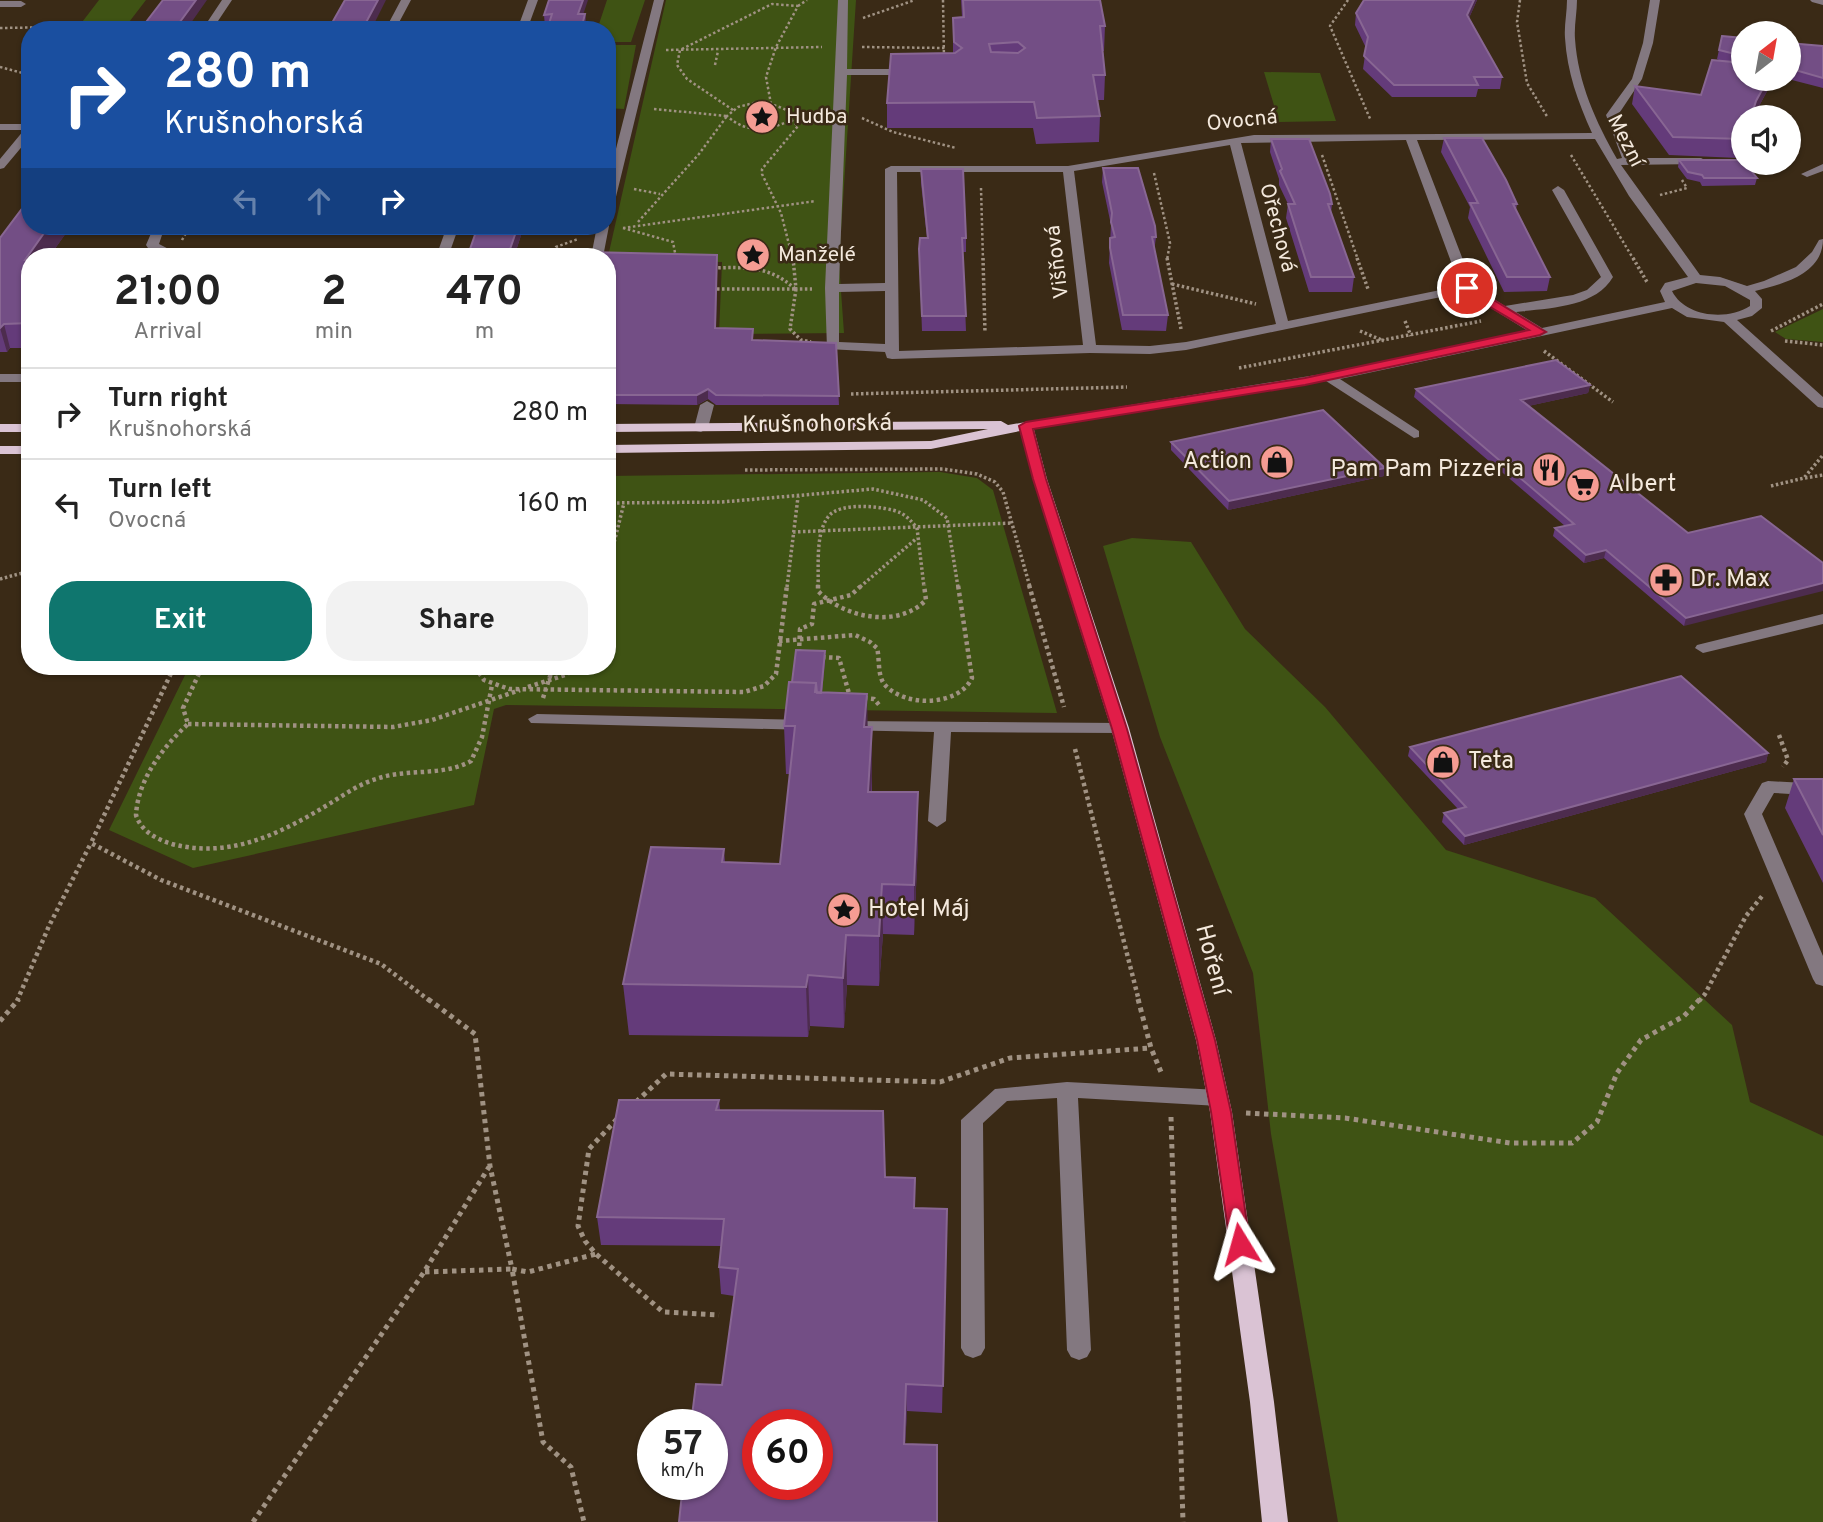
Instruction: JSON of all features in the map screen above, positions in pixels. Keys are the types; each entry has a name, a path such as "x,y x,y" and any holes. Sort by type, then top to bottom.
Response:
{"main road":[{"name":"Krušnohorská","path":"616,428 930,424 1026,426"},
{"name":"Krušnohorská","path":"616,449 814,449 931,445 1026,426"},
{"name":"Hoření","path":"1026,426 1040,479 1120,729 1206,1040 1220,1105 1262,1402 1275,1522"},
{"path":"0,428 21,428"},
{"path":"0,450 21,450"}],"street":[{"path":"213,21 227,0"},
{"path":"395,21 406,0"},
{"path":"525,21 533,0"},
{"path":"616,173 659,0"},
{"path":"843,0 831,288 832,346 892,352 1150,350 1185,346 1467,288"},
{"name":"Mezní","path":"1572,0 1570,40 1579,86 1600,136 1625,183 1696,279"},
{"path":"1629,162 1612,115 1637,79 1648,43 1655,0"},
{"path":"1815,0 1823,2"},
{"path":"0,4 21,4"},
{"path":"842,72 944,72"},
{"path":"0,127 21,128"},
{"name":"Ovocná","path":"890,287 891,169 1068,169 1234,141 1600,136"},
{"path":"1410,137 1467,288 1540,332"},
{"path":"0,166 21,139"},
{"name":"Ořechová","path":"1234,141 1283,326"},
{"path":"1614,162 1708,161"},
{"path":"1807,174 1823,167"},
{"name":"Višňová","path":"1068,169 1090,349"},
{"path":"1502,310 1592,294 1606,282 1607,276 1558,190"},
{"path":"1745,290 1792,275 1818,254 1823,243"},
{"path":"1696,279 1726,282 1745,290 1756,299 1756,308 1745,316 1727,318 1701,316 1673,304 1667,298 1666,291 1670,286 1696,279"},
{"path":"831,288 890,287 892,352"},
{"name":"Krušnohorská","path":"1026,426 1237,394 1328,377 1673,304"},
{"path":"1727,318 1745,337 1823,404"},
{"path":"1328,377 1414,434"},
{"path":"0,378 21,378"},
{"path":"701,428 707,405"},
{"path":"1703,648 1823,619"},
{"path":"537,719 1120,729"},
{"path":"937,821 943,728"},
{"path":"1823,790 1768,787 1752,814 1823,979"},
{"path":"973,1348 972,1121 1002,1094 1067,1090 1171,1096 1220,1105"},
{"path":"1067,1090 1079,1350"}],"path":[{"path":"766,0 772,4 798,6"},
{"path":"771,104 766,77 776,47 798,6 807,0"},
{"path":"843,26 915,0"},
{"path":"943,0 944,72"},
{"path":"1348,0 1330,26 1378,137"},
{"path":"1520,0 1517,22 1527,83 1648,282 1639,294 1624,300 1639,310"},
{"path":"680,50 772,4"},
{"path":"0,27 21,27"},
{"path":"648,49 718,51 842,46 945,48"},
{"path":"680,50 677,65 687,79 733,110"},
{"path":"715,65 718,51"},
{"path":"0,67 21,73"},
{"path":"632,108 728,117 737,126 761,129 784,125 791,120 793,114 786,108 771,104 757,104 733,110 728,117 700,153 660,194 638,222 640,224"},
{"path":"840,106 851,109 867,122 893,132 959,149"},
{"path":"791,120 799,126 762,169 761,177 779,206 794,258 796,289 790,329 801,340 832,346"},
{"path":"1315,138 1368,289 1369,299"},
{"path":"1153,155 1155,183 1170,243 1167,260 1185,346"},
{"path":"981,169 985,352"},
{"path":"677,268 673,242 622,228 835,199"},
{"path":"704,268 757,267 783,276 796,289"},
{"path":"1172,284 1192,285 1231,300 1278,306"},
{"path":"709,289 831,288"},
{"path":"1745,337 1767,333 1823,304"},
{"path":"1402,313 1411,336"},
{"path":"1523,335 1613,402"},
{"path":"1780,341 1823,345"},
{"path":"1804,478 1823,455"},
{"path":"731,470 943,469 965,472 995,482 1003,492 1070,728 1151,1048 1171,1096 1183,1522"},
{"path":"1771,486 1823,475"},
{"path":"616,503 722,502 873,489 900,492 933,505 947,518 972,678 971,684 965,690 934,700 907,698 887,687 881,680 877,648 866,638 843,634 779,640"},
{"path":"479,675 492,685 509,689 744,692 764,686 776,674 798,497"},
{"path":"616,535 624,503"},
{"path":"855,507 882,508 909,517 918,537 926,600 915,612 887,618 847,609 823,598 818,591 823,531 833,513 855,507"},
{"path":"793,532 1012,523"},
{"path":"850,698 839,658 799,656 800,629 811,624 814,604 823,598 851,595 918,537"},
{"path":"0,579 21,573"},
{"path":"0,1021 19,997 49,926 170,675"},
{"path":"188,724 183,708 198,675"},
{"path":"537,719 550,675"},
{"path":"492,685 478,749 470,762 451,769 404,772 377,779 273,836 235,848 201,849 175,845 154,837 139,822 135,811 150,772 168,743 188,724 393,727 432,720 469,708 565,675"},
{"path":"1779,735 1788,760"},
{"path":"91,843 173,885 381,964 475,1034 490,1166 512,1269 543,1442 571,1467 584,1522"},
{"path":"1220,1105 1345,1118 1510,1143 1572,1143 1597,1122 1617,1073 1642,1040 1684,1016 1704,994 1746,916 1779,875"},
{"path":"628,1109 666,1074 940,1082 1010,1058 1151,1048"},
{"path":"618,1118 589,1149 578,1226 596,1254 663,1312 719,1315"},
{"path":"253,1522 424,1272 490,1166"},
{"path":"424,1272 512,1269 528,1272 596,1254"}],"green space":[{"path":"99,0 146,0 130,21 83,21"},
{"path":"607,0 645,0 631,42 616,42 616,21 600,21"},
{"path":"666,0 856,0 839,263 844,333 719,334 722,262 616,261 616,248 610,248 613,235 616,235 616,221"},
{"path":"616,45 636,45 624,109 616,109"},
{"path":"1264,72 1320,73 1336,121 1279,122"},
{"path":"1823,309 1823,342 1786,339 1775,332"},
{"path":"940,472 977,478 993,490 1057,713 506,705 494,709 474,805 193,868 109,830 185,675 616,675 616,476"},
{"path":"1132,538 1191,542 1245,629 1325,707 1446,850 1595,898 1732,1025 1750,1102 1823,1136 1823,1522 1338,1522 1271,1134 1253,973 1160,737 1103,546"}],"building":[{"path":"163,0 196,0 181,21 147,21"},
{"path":"345,0 378,0 367,21 333,21"},
{"path":"549,0 583,0 578,14 585,14 583,21 550,21 552,14 544,15"},
{"path":"963,0 1100,0 1105,26 1100,26 1105,75 1093,75 1100,116 1037,118 1034,102 887,103 891,54 955,53 962,48 954,42 953,18 964,17","holes":["1018,42 1025,48 1018,53 991,52 989,44"]},
{"path":"1364,0 1474,0 1467,15 1502,77 1474,77 1478,85 1394,85 1364,56 1368,37 1356,13"},
{"path":"1722,36 1731,37 1731,53 1719,50"},
{"path":"1801,44 1823,46 1823,78 1801,72"},
{"path":"1712,60 1731,62 1731,91 1761,91 1755,105 1731,105 1731,139 1673,137 1635,86 1701,95"},
{"path":"1444,138 1482,138 1506,180 1517,204 1513,204 1550,277 1507,277 1470,203 1478,203"},
{"path":"1271,139 1309,139 1330,194 1332,204 1328,204 1354,277 1311,277 1288,204 1295,204 1280,171 1282,169"},
{"path":"1679,160 1731,160 1731,175 1755,175 1757,178 1704,178 1702,175 1688,172"},
{"path":"1103,168 1138,168 1155,226 1156,237 1152,237 1168,315 1123,315 1110,248 1110,238 1115,237"},
{"path":"921,169 963,169 966,238 962,238 966,316 922,316 919,249 920,238 928,238"},
{"path":"21,210 21,235 43,235 33,248 21,248 21,323 4,324 0,328 0,238"},
{"path":"475,235 515,235 510,248 470,248"},
{"path":"616,253 717,255 715,328 753,329 752,340 836,343 839,396 716,395 708,389 697,395 616,395"},
{"path":"1556,360 1590,385 1521,400 1688,533 1761,516 1823,563 1823,583 1686,618 1606,550 1586,555 1555,528 1574,524 1416,389"},
{"path":"1323,410 1385,468 1229,501 1171,442"},
{"path":"796,650 825,651 821,693 817,693 816,683 792,682"},
{"path":"1681,676 1768,753 1465,836 1444,813 1466,807 1410,747"},
{"path":"789,682 816,683 815,692 867,694 864,727 872,727 868,792 918,792 914,885 882,884 879,936 846,935 843,978 808,975 806,987 623,984 651,847 724,849 722,862 780,864 795,726 784,726"},
{"path":"1794,779 1823,779 1823,835"},
{"path":"619,1100 719,1100 716,1110 883,1111 885,1177 915,1178 914,1208 947,1209 943,1386 906,1384 904,1444 937,1445 937,1522 679,1522 681,1500 728,1500 728,1409 693,1409 696,1384 722,1385 738,1269 719,1267 724,1219 597,1217"}],"place":[{"name":"Hudba","path":"762,117"},
{"name":"Manželé","path":"753,255"},
{"name":"Action","path":"1277,462"},
{"name":"Pam Pam Pizzeria","path":"1549,470"},
{"name":"Albert","path":"1583,485"},
{"name":"Dr. Max","path":"1666,580"},
{"name":"Teta","path":"1443,762"},
{"name":"Hotel Máj","path":"844,910"}],"route":[{"path":"1240,1244 1221,1112 1206,1040 1120,729 1040,479 1026,426 1305,382 1540,332 1467,288"}]}
